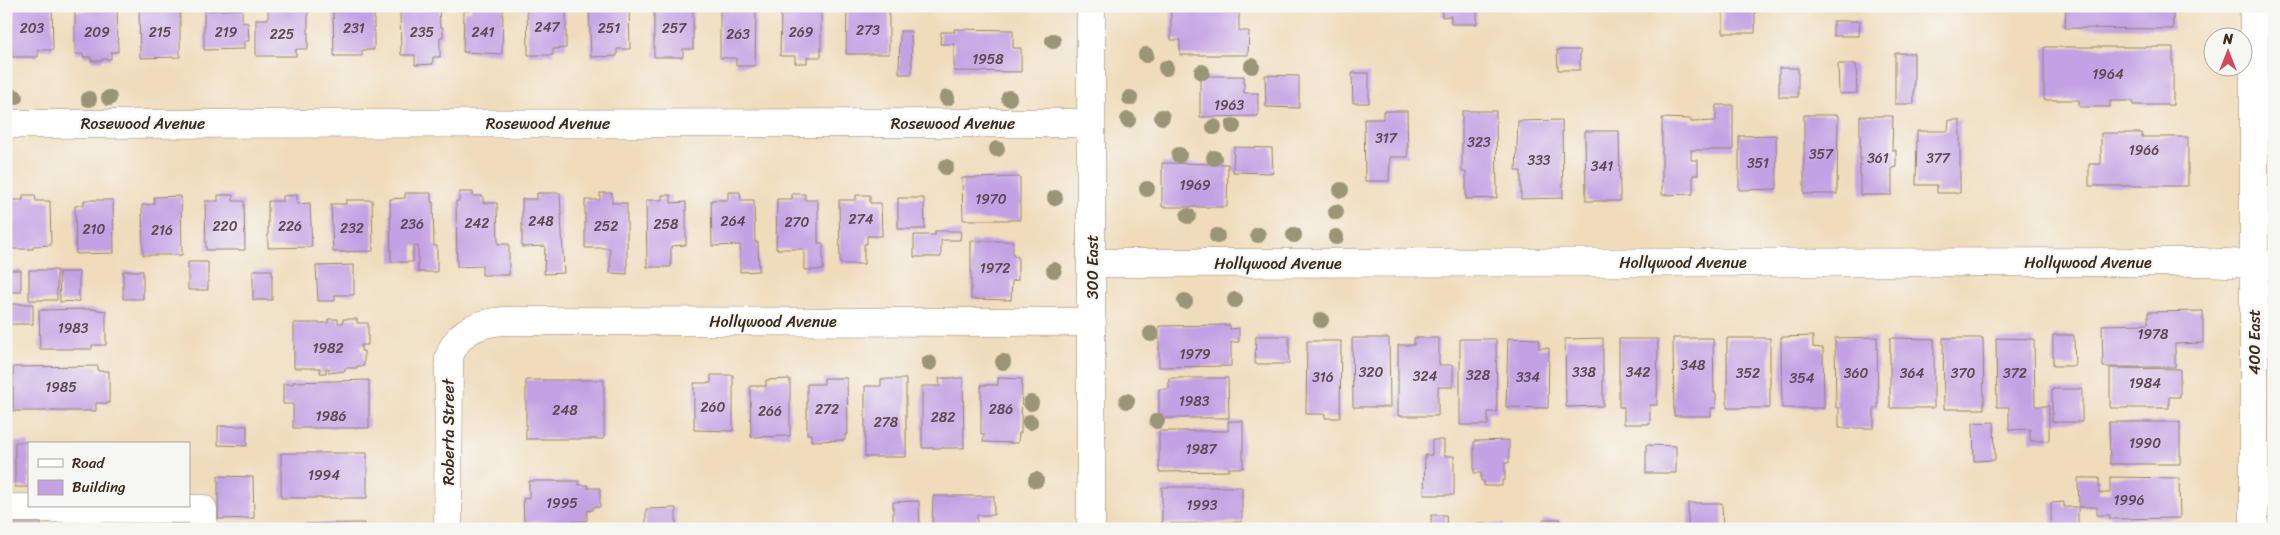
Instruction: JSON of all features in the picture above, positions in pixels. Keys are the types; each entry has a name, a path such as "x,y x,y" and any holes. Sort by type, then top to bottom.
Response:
{"street":[{"name":"300 East","path":"1091,6 1091,529"},
{"name":"400 East","path":"2254,6 2264,264 2254,529"},
{"name":"Rosewood Avenue","path":"6,124 1090,122"},
{"name":"Hollywood Avenue","path":"1092,263 2264,264"},
{"name":"Hollywood Avenue","path":"459,338 478,325 503,321 1092,322"},
{"name":"Roberta Street","path":"448,529 448,370 452,347 459,338"},
{"path":"6,508 203,509 203,529"}],"building":[{"path":"11,6 52,6 53,50 38,50 38,57 12,57"},
{"path":"139,6 180,6 180,57 140,58"},
{"path":"268,6 308,6 308,49 296,49 296,56 256,56 256,19 268,19"},
{"path":"333,6 374,6 374,50 362,50 362,56 334,56"},
{"path":"471,6 503,8 502,54 463,52 464,11 471,11"},
{"path":"527,6 566,6 566,48 553,49 553,55 528,55"},
{"path":"589,6 629,6 630,49 617,49 617,56 591,57"},
{"path":"654,6 693,6 693,49 683,49 683,57 654,57"},
{"path":"847,6 889,6 889,54 846,54"},
{"path":"1190,6 1239,6 1239,31 1249,31 1248,55 1180,55 1180,40 1171,40 1171,10 1190,9"},
{"path":"1442,6 1477,6 1477,24 1451,24 1451,16 1442,17"},
{"path":"1723,6 1755,6 1755,33 1723,33"},
{"path":"2066,6 2173,6 2173,29 2065,28"},
{"path":"96,7 117,7 118,52 111,52 111,59 102,59 102,61 91,61 91,57 75,54 75,11 96,11"},
{"path":"439,7 440,27 443,27 443,37 440,37 440,57 433,57 433,64 415,65 415,55 401,55 400,10"},
{"path":"781,8 821,8 821,57 807,57 807,63 795,63 795,56 780,56"},
{"path":"242,9 242,22 248,23 249,41 244,41 244,49 204,50 204,11"},
{"path":"720,11 756,11 755,66 736,66 736,58 720,58"},
{"path":"1833,21 1860,21 1859,36 1833,36"},
{"path":"954,29 1013,30 1013,48 1021,48 1021,72 954,71 954,44 940,44 941,32 955,32"},
{"path":"900,31 911,31 912,74 899,74"},
{"path":"2044,47 2173,47 2173,105 2133,105 2133,101 2110,101 2110,107 2079,107 2079,100 2044,100"},
{"path":"1557,50 1580,50 1580,70 1558,70"},
{"path":"1895,53 1914,53 1914,104 1895,104"},
{"path":"1838,64 1856,64 1857,93 1839,94"},
{"path":"1779,68 1798,68 1798,97 1779,97"},
{"path":"1352,73 1369,73 1369,103 1353,103"},
{"path":"1265,75 1299,76 1299,108 1266,107"},
{"path":"1200,76 1244,76 1244,93 1258,93 1258,116 1200,117"},
{"path":"1716,105 1733,105 1733,150 1691,150 1691,160 1698,160 1698,175 1693,175 1693,194 1662,195 1662,118 1691,119 1691,122 1716,121"},
{"path":"1383,111 1407,111 1408,157 1390,157 1389,181 1365,181 1364,119 1383,119"},
{"path":"1462,111 1496,111 1497,198 1466,199 1466,172 1462,172"},
{"path":"1804,115 1838,115 1837,194 1804,194"},
{"path":"1860,116 1893,116 1892,150 1896,150 1896,167 1892,168 1892,195 1860,195"},
{"path":"1562,120 1563,198 1521,199 1521,171 1516,171 1518,121"},
{"path":"1949,120 1960,120 1960,193 1937,193 1937,185 1916,185 1917,131 1948,131"},
{"path":"1585,131 1619,131 1620,201 1586,201"},
{"path":"2101,133 2142,133 2142,137 2188,137 2188,186 2089,186 2089,164 2101,164"},
{"path":"1776,135 1777,189 1739,190 1739,136"},
{"path":"1234,147 1272,148 1273,173 1233,172"},
{"path":"1162,163 1228,164 1227,207 1162,207"},
{"path":"1020,177 1020,220 963,220 962,178"},
{"path":"459,192 473,192 473,196 483,196 483,203 497,203 498,244 509,244 509,275 482,275 482,266 457,267 456,201 459,201"},
{"path":"728,192 740,192 741,200 754,200 755,242 758,242 759,271 740,272 740,245 712,246 711,200 728,200"},
{"path":"405,193 431,193 434,246 437,246 437,272 418,272 418,246 413,246 413,262 391,262 390,199 405,198"},
{"path":"537,193 560,193 564,273 544,274 545,246 522,247 522,199 537,199"},
{"path":"600,193 612,193 612,203 627,203 627,274 610,273 610,248 585,248 585,200 600,200"},
{"path":"792,194 805,194 805,200 818,200 818,243 823,243 823,270 804,270 804,249 776,249 777,199 792,199"},
{"path":"23,195 35,195 36,201 50,201 51,245 33,246 33,249 12,249 11,200 23,200"},
{"path":"218,195 233,195 233,201 244,201 245,250 206,250 205,201 218,201"},
{"path":"297,195 297,204 310,203 312,247 268,248 268,201 283,201 283,196"},
{"path":"662,195 671,195 671,203 686,202 686,245 671,246 671,267 647,267 646,200 662,200"},
{"path":"856,195 870,195 870,203 881,203 882,236 867,236 867,244 864,244 864,264 840,264 839,200 856,200"},
{"path":"181,196 182,255 143,255 142,205 154,204 154,197"},
{"path":"898,198 924,198 925,229 898,229"},
{"path":"84,200 113,200 114,253 76,254 75,206 84,205"},
{"path":"346,200 372,200 373,251 333,252 331,204 346,204"},
{"path":"935,231 961,231 960,240 941,240 941,257 914,257 914,235 935,235"},
{"path":"971,241 1013,241 1013,256 1018,256 1018,280 1012,281 1011,300 971,299"},
{"path":"188,262 208,262 208,290 188,290"},
{"path":"354,265 354,295 335,295 335,301 318,301 316,266"},
{"path":"6,270 21,270 21,292 6,292"},
{"path":"29,270 57,270 57,300 29,300"},
{"path":"253,270 272,270 272,300 253,300"},
{"path":"123,271 143,271 143,299 123,299"},
{"path":"59,272 79,272 79,301 60,302"},
{"path":"6,304 33,304 33,324 6,324"},
{"path":"91,309 106,311 106,345 92,345 92,349 40,349 39,310"},
{"path":"2203,311 2203,343 2175,344 2175,367 2103,367 2102,325 2148,324 2148,312"},
{"path":"328,319 338,319 338,323 343,323 343,319 357,319 357,323 368,323 368,345 361,345 361,351 364,351 364,366 345,368 345,371 329,373 329,368 326,368 326,373 320,373 320,368 294,368 294,323 328,323"},
{"path":"1230,325 1230,329 1239,328 1239,342 1231,342 1231,366 1159,367 1159,326"},
{"path":"2053,335 2074,335 2075,366 2053,366"},
{"path":"1256,336 1289,336 1289,364 1255,364"},
{"path":"1813,336 1813,347 1823,348 1824,408 1782,408 1781,337"},
{"path":"1877,337 1878,408 1874,408 1874,428 1839,428 1839,408 1836,408 1835,338"},
{"path":"1352,338 1389,338 1390,407 1353,407"},
{"path":"1414,338 1439,338 1439,365 1453,365 1453,387 1438,387 1438,416 1398,416 1398,345 1414,345"},
{"path":"1508,338 1539,339 1539,348 1549,348 1548,408 1506,407"},
{"path":"1603,338 1603,406 1566,407 1565,339"},
{"path":"1673,338 1713,338 1716,408 1711,408 1711,416 1674,416"},
{"path":"1727,338 1770,338 1770,408 1727,408"},
{"path":"1890,338 1934,339 1934,408 1890,408"},
{"path":"1943,338 1983,338 1984,409 1944,409"},
{"path":"1996,338 2034,339 2035,406 2049,406 2049,441 2030,441 2030,429 2009,430 2009,407 1997,407"},
{"path":"1460,339 1496,339 1497,412 1488,412 1488,425 1460,425"},
{"path":"1619,339 1658,339 1657,405 1650,405 1650,424 1624,424 1624,407 1619,407"},
{"path":"1307,341 1341,341 1340,418 1325,418 1325,414 1306,414"},
{"path":"98,366 98,371 109,371 109,403 96,403 96,411 13,411 13,367"},
{"path":"2110,368 2180,369 2180,397 2169,397 2169,408 2110,408"},
{"path":"711,375 733,375 733,431 694,430 694,383 711,383"},
{"path":"824,378 847,378 848,434 845,434 845,440 811,441 811,434 807,434 807,384 824,384"},
{"path":"939,378 963,378 964,448 922,448 922,386 940,386"},
{"path":"998,378 1022,379 1021,433 1019,433 1018,443 983,442 984,434 981,434 981,385 998,385"},
{"path":"1169,378 1228,378 1229,418 1162,418 1162,414 1159,414 1159,389 1169,389"},
{"path":"790,379 790,436 751,437 750,386 766,386 766,380"},
{"path":"881,379 906,379 906,457 865,457 865,386 881,386"},
{"path":"369,380 369,428 293,428 293,404 283,404 283,384 293,384 293,382"},
{"path":"526,380 604,380 604,439 526,439"},
{"path":"2052,389 2082,389 2082,422 2052,422"},
{"path":"1228,421 1243,421 1243,468 1229,468 1229,471 1159,472 1159,431 1228,431"},
{"path":"1994,422 1995,460 1974,461 1973,423"},
{"path":"2109,422 2180,422 2180,464 2110,464"},
{"path":"218,426 247,426 247,446 218,445"},
{"path":"1432,440 1444,440 1444,456 1454,456 1454,495 1424,495 1425,455 1432,455"},
{"path":"1509,440 1509,463 1505,463 1505,480 1502,480 1502,486 1484,486 1484,481 1481,481 1481,473 1474,473 1474,441"},
{"path":"15,442 28,442 28,487 15,487"},
{"path":"1646,445 1676,446 1676,473 1646,473"},
{"path":"281,453 367,453 367,498 281,498"},
{"path":"218,476 253,477 254,518 218,519"},
{"path":"2110,477 2179,478 2180,518 2110,519 2110,515 2097,515 2097,507 2079,507 2078,478 2099,478 2099,493 2110,493"},
{"path":"529,481 579,481 579,485 588,485 588,488 600,488 600,507 593,507 593,510 587,511 587,521 524,522 523,499 529,498"},
{"path":"1162,487 1242,487 1242,522 1162,524"},
{"path":"933,496 994,496 994,515 977,515 977,529 932,529"},
{"path":"919,501 920,529 893,529 893,502"},
{"path":"2064,502 2064,507 2078,507 2078,528 2051,529 2051,503"},
{"path":"1688,503 1722,503 1723,529 1688,529"},
{"path":"676,508 676,527 646,527 646,509"},
{"path":"1431,515 1446,515 1449,529 1425,529 1425,525 1431,525"},
{"path":"1543,519 1560,519 1561,529 1538,529 1538,527 1543,527"},
{"path":"8,523 41,523 41,529 8,529"},
{"path":"157,523 189,523 189,529 157,529"},
{"path":"364,523 364,529 283,529 283,524"},
{"path":"1475,524 1504,524 1504,529 1475,529"}]}
